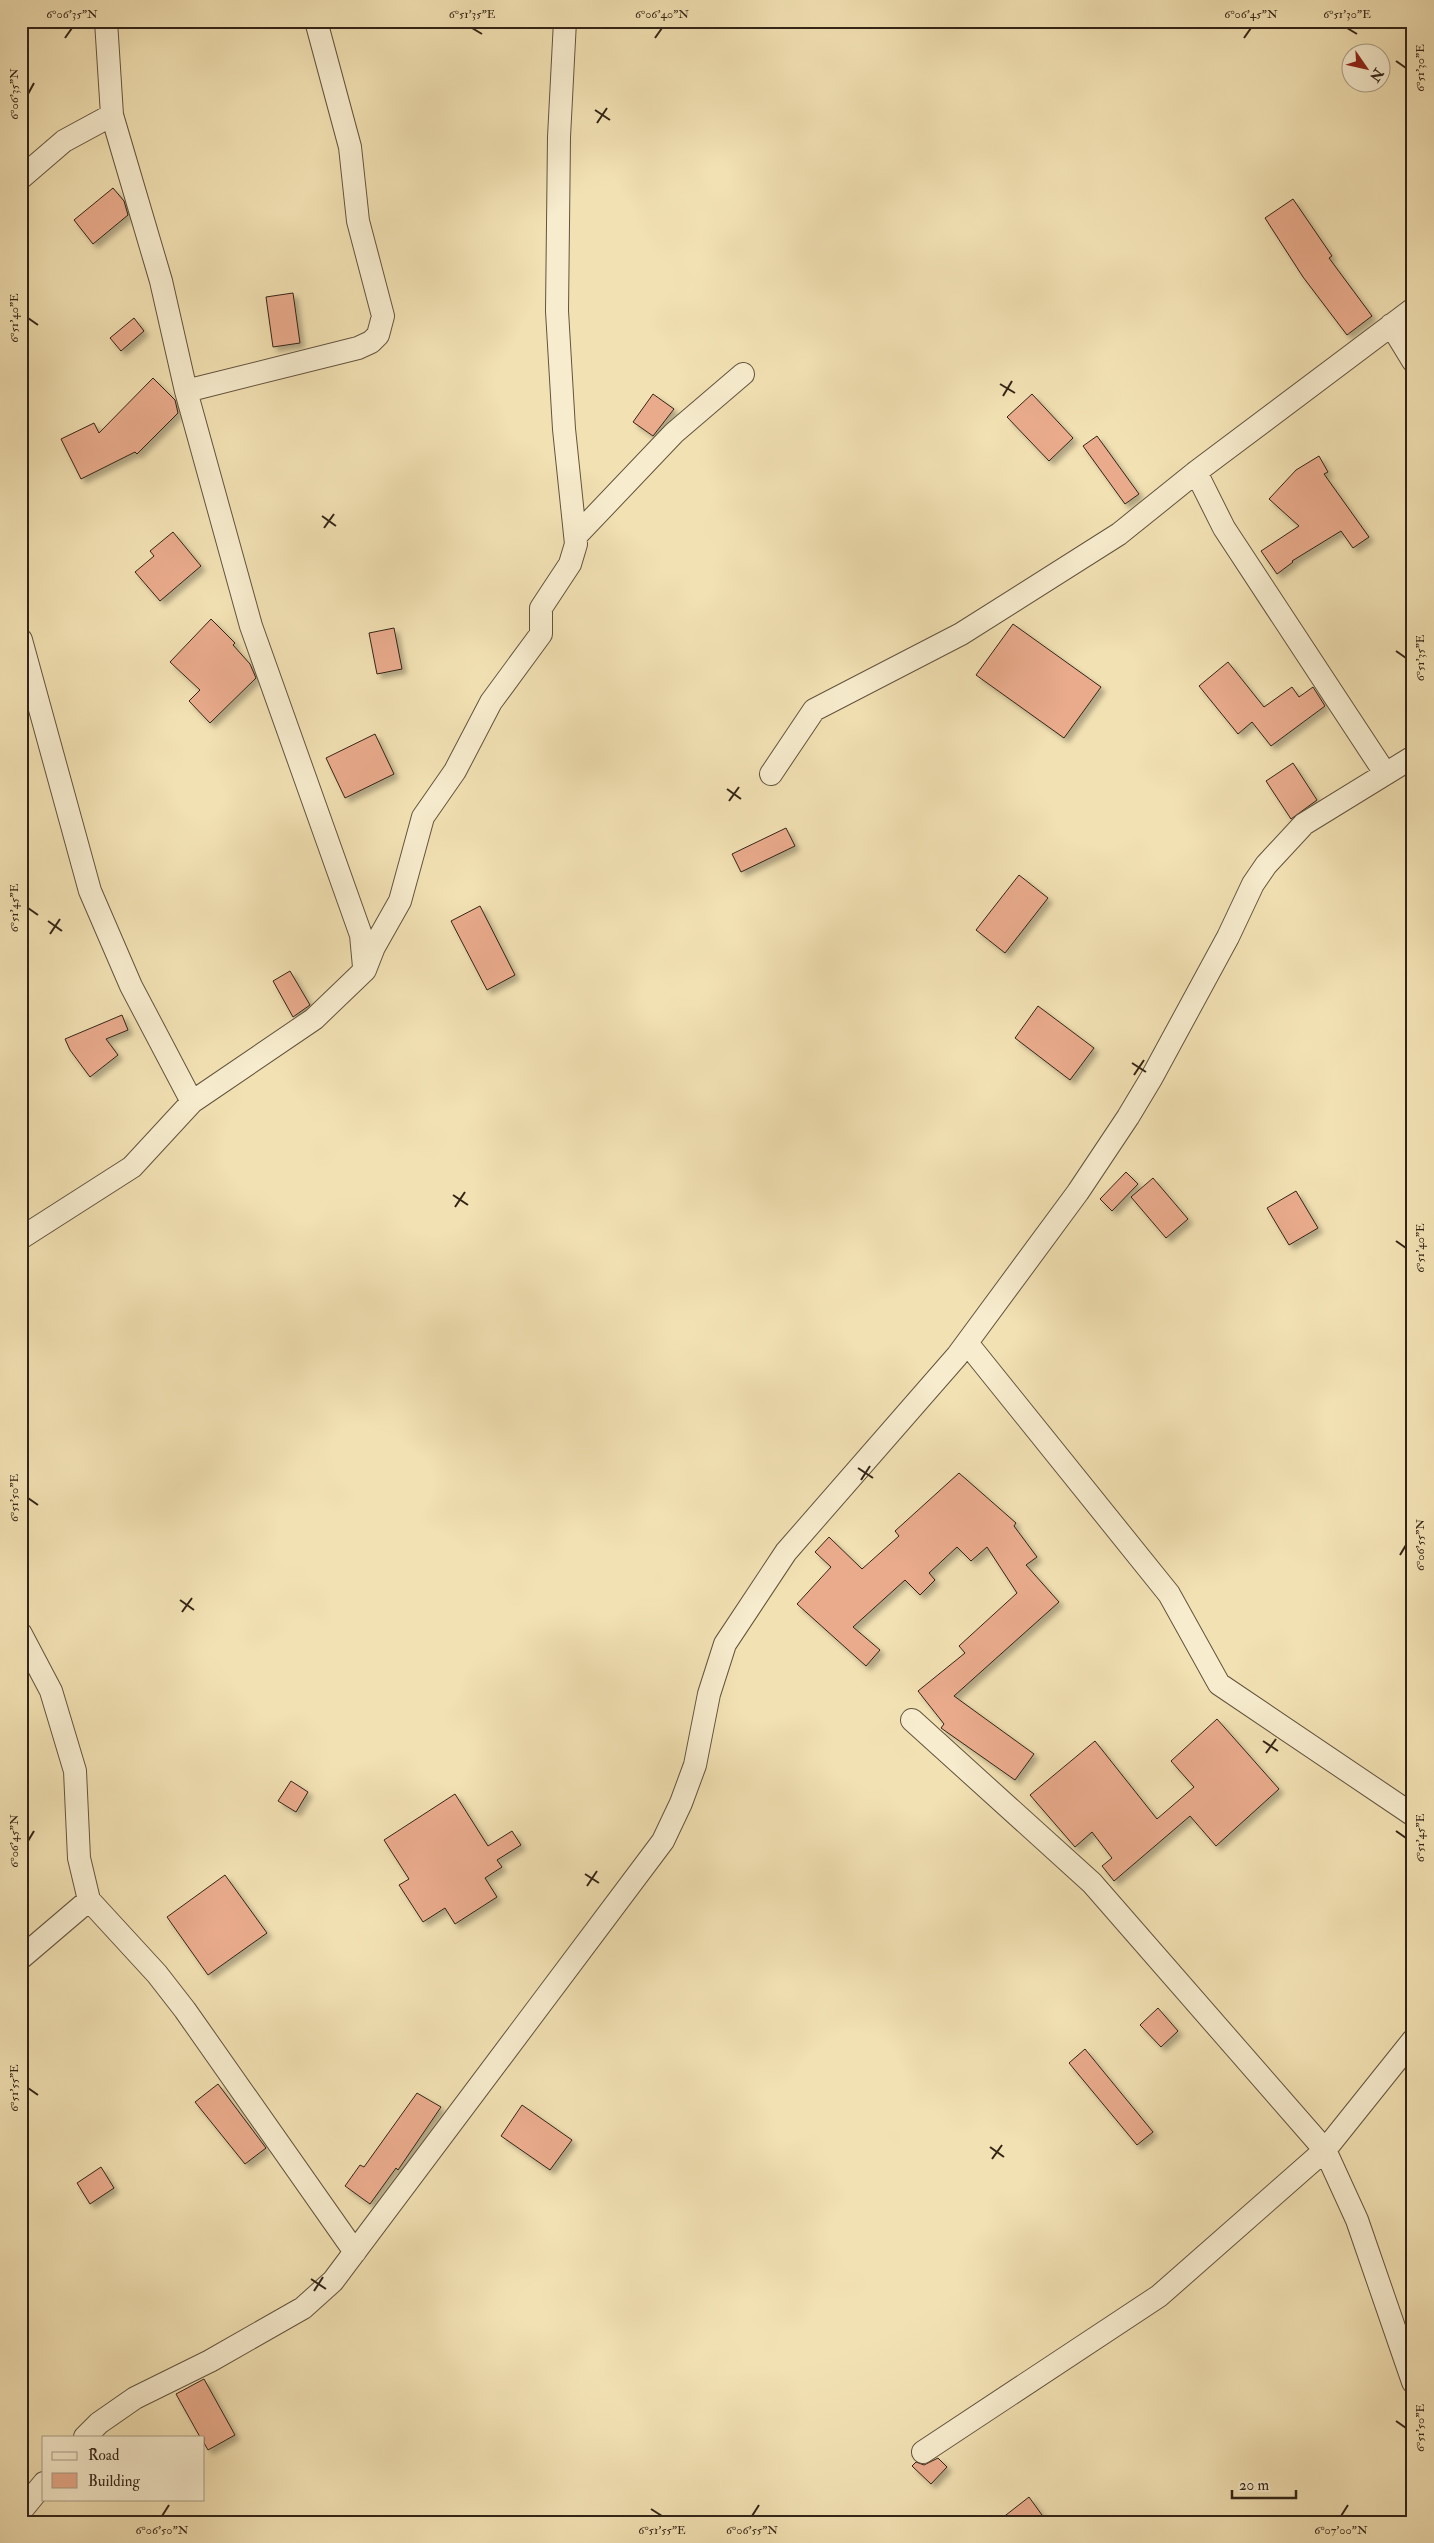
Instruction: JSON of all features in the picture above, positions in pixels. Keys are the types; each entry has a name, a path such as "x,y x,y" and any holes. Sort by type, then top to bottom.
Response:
{"street":[{"path":"106,21 112,115 161,281 186,391 251,626 362,935 365,970"},
{"path":"186,391 358,348 371,342 378,334 383,316 358,221 350,147 316,21"},
{"path":"21,1238 132,1167 192,1102 314,1019 365,970 374,947 400,901 423,817 455,771 491,702 541,634 541,608 570,564 576,536 564,429 557,311 559,137 565,21"},
{"path":"21,178 64,141 112,115"},
{"path":"771,774 814,710 961,634 1119,534 1196,472 1413,309"},
{"path":"1390,325 1413,361"},
{"path":"576,536 674,433 743,374"},
{"path":"1196,472 1224,528 1385,773"},
{"path":"21,640 90,891 131,986 192,1102"},
{"path":"87,2436 99,2423 135,2398 210,2361 304,2308 333,2281 662,1841 681,1803 695,1765 717,1665 740,1618 786,1552 967,1343 1078,1192 1128,1117 1228,937 1253,884 1266,865 1304,824 1413,756"},
{"path":"967,1343 1169,1594 1219,1684 1413,1815"},
{"path":"21,1634 51,1692 75,1771 79,1858 89,1900 156,1974 185,2010 354,2252"},
{"path":"912,1720 1092,1883 1324,2150 1357,2220 1413,2382"},
{"path":"21,1958 89,1900"},
{"path":"923,2452 1159,2296 1324,2150 1413,2040"},
{"path":"21,2511 42,2485"}],"building":[{"path":"113,188 124,201 128,215 93,244 74,220"},
{"path":"1293,199 1332,256 1329,258 1372,316 1347,335 1303,277 1265,218"},
{"path":"293,293 300,343 273,347 266,297"},
{"path":"134,318 144,331 121,351 110,338"},
{"path":"153,378 175,400 178,413 137,454 135,452 81,479 61,439 94,423 99,433"},
{"path":"653,394 674,409 653,436 633,422"},
{"path":"1032,394 1073,438 1049,461 1007,417"},
{"path":"1097,436 1139,494 1125,504 1083,446"},
{"path":"1319,456 1328,472 1324,474 1369,537 1353,548 1341,531 1292,561 1277,574 1261,551 1299,526 1269,499 1296,470"},
{"path":"173,532 201,566 160,601 135,572 154,556 150,551"},
{"path":"211,619 235,643 233,645 250,664 256,678 210,723 189,701 200,690 170,662"},
{"path":"1013,624 1101,687 1064,738 976,675"},
{"path":"394,628 402,669 377,674 369,633"},
{"path":"1228,662 1264,707 1292,687 1299,697 1313,687 1325,706 1271,746 1252,722 1238,734 1199,686"},
{"path":"375,734 394,774 345,798 326,758"},
{"path":"1293,763 1317,800 1291,819 1266,781"},
{"path":"786,828 795,846 741,872 732,854"},
{"path":"1019,875 1048,898 1005,953 976,930"},
{"path":"480,906 515,975 487,990 451,921"},
{"path":"290,971 310,1005 293,1017 273,981"},
{"path":"1038,1006 1094,1048 1070,1080 1015,1038"},
{"path":"122,1015 128,1030 106,1039 118,1055 90,1077 70,1050 65,1039"},
{"path":"1126,1172 1138,1184 1112,1211 1100,1199"},
{"path":"1153,1178 1188,1219 1166,1238 1131,1197"},
{"path":"1296,1191 1318,1228 1289,1245 1267,1208"},
{"path":"959,1473 1016,1523 1014,1526 1037,1557 1026,1565 1059,1602 954,1696 1034,1754 1015,1780 941,1728 944,1724 918,1691 965,1653 959,1646 1017,1593 987,1547 971,1561 957,1547 929,1573 935,1580 920,1595 905,1580 853,1627 880,1650 866,1666 797,1604 831,1567 815,1552 829,1537 862,1569 899,1536 895,1531"},
{"path":"1217,1719 1279,1789 1216,1846 1190,1816 1114,1881 1102,1866 1112,1858 1092,1832 1075,1847 1030,1795 1095,1741 1157,1819 1194,1787 1171,1761"},
{"path":"291,1781 308,1792 296,1812 278,1801"},
{"path":"455,1794 488,1846 512,1831 521,1845 497,1860 502,1867 485,1878 497,1897 455,1924 445,1908 423,1922 399,1885 409,1879 384,1840"},
{"path":"225,1875 267,1933 208,1975 167,1917"},
{"path":"1158,2008 1178,2031 1161,2047 1140,2025"},
{"path":"1085,2049 1153,2132 1137,2145 1069,2063"},
{"path":"218,2084 266,2148 245,2164 195,2102"},
{"path":"417,2093 441,2107 398,2170 396,2168 370,2204 345,2186 360,2165 364,2167"},
{"path":"522,2105 572,2140 550,2170 501,2136"},
{"path":"101,2167 114,2188 90,2204 77,2183"},
{"path":"204,2379 235,2435 208,2450 205,2445 205,2436 199,2436 176,2394"},
{"path":"938,2458 947,2467 931,2484 912,2466 916,2462 924,2465"},
{"path":"1029,2497 1047,2522 997,2522"}]}
